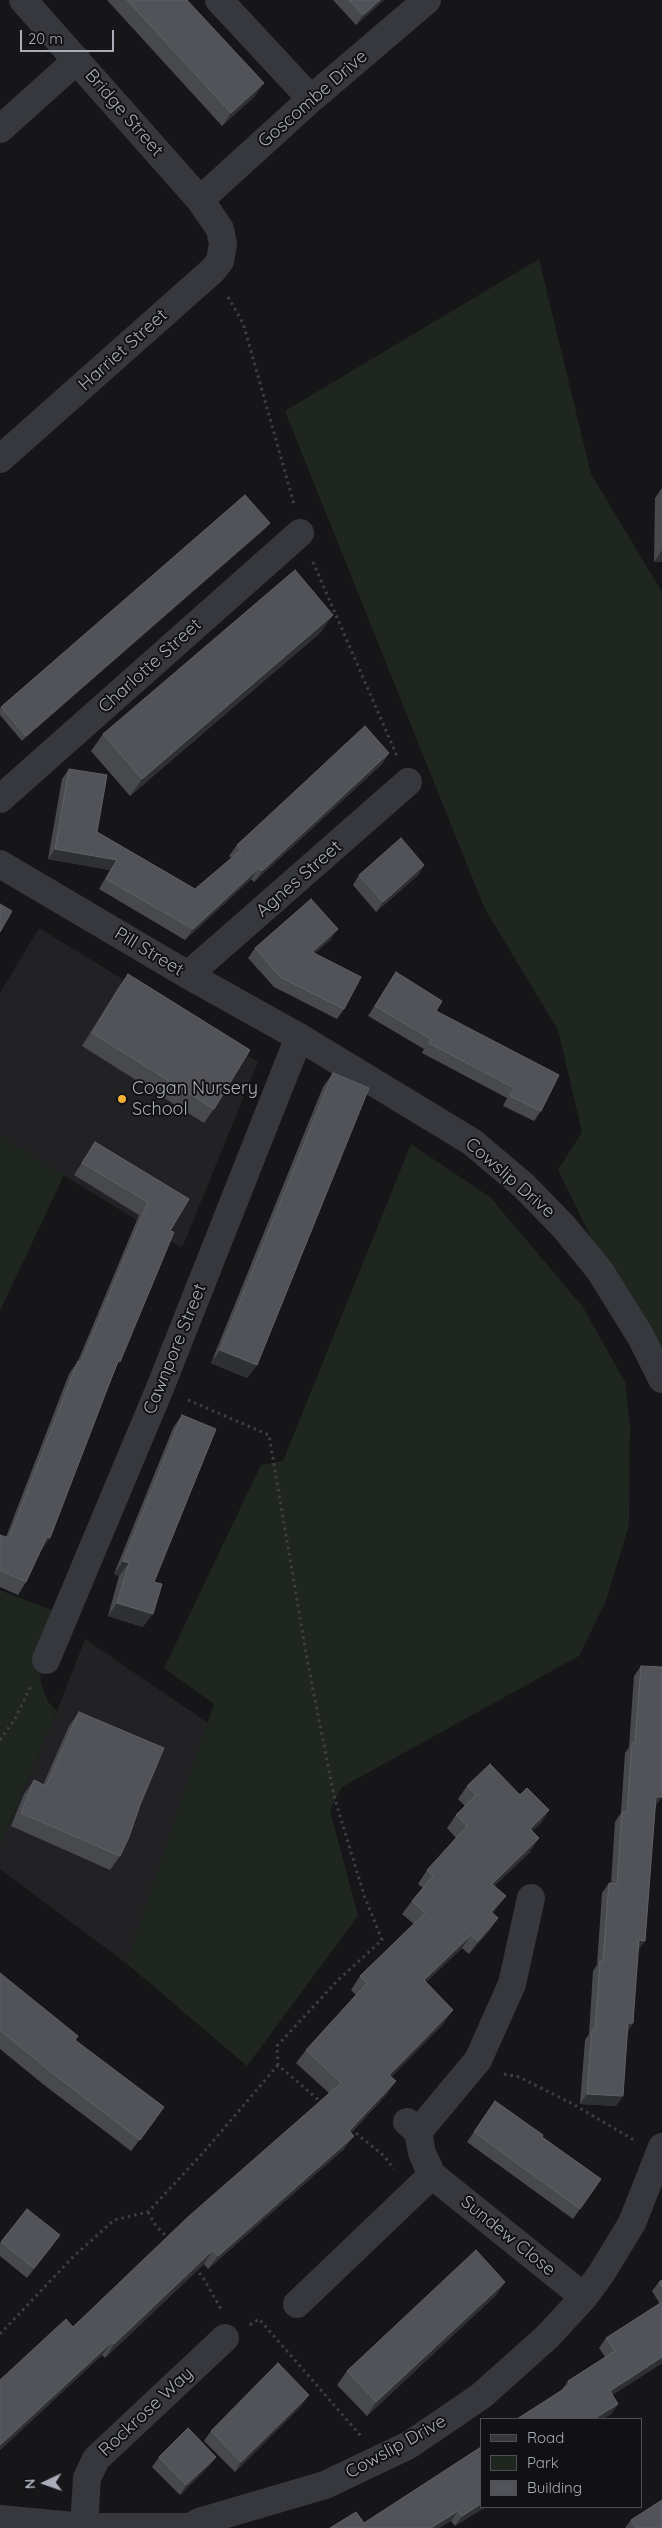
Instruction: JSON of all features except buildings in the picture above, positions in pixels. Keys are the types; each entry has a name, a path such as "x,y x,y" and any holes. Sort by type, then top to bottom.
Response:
{"street":[{"name":"Bridge Street","path":"23,0 200,200 220,229"},
{"path":"219,0 311,99"},
{"name":"Goscombe Drive","path":"200,200 311,99 427,0"},
{"path":"0,129 77,60"},
{"name":"Harriet Street","path":"0,459 213,270 220,261 223,244 220,229"},
{"name":"Charlotte Street","path":"0,799 300,533"},
{"name":"Agnes Street","path":"188,975 408,782"},
{"name":"Pill Street","path":"0,864 188,975 299,1037"},
{"name":"Cowslip Drive","path":"299,1037 472,1142 524,1186 564,1227 600,1271 641,1337 662,1379"},
{"name":"Cawnpore Street","path":"46,1660 160,1388 299,1037"},
{"path":"470,2069 478,2060 512,1984 531,1898"},
{"name":"Sundew Close","path":"470,2069 412,2127 422,2153 423,2184 584,2297"},
{"name":"Cowslip Drive","path":"0,2519 84,2527 189,2528 199,2522 325,2485 381,2459 437,2427 481,2396 547,2337 584,2297 625,2237 661,2151"},
{"path":"297,2304 423,2184"},
{"name":"Rockrose Way","path":"84,2527 87,2478 96,2459 228,2332"}],"path":[{"path":"0,2334 72,2258 114,2220 148,2212 202,2154 278,2065 277,2046 284,2036 337,1981 382,1940 364,1895 334,1796 307,1659 269,1435 160,1388"},
{"path":"0,1740 15,1719 46,1660"},
{"path":"278,2065 326,2107"},
{"path":"470,2069 519,2077 661,2151"},
{"path":"347,2125 384,2156 423,2184"},
{"path":"148,2212 156,2226 169,2240"},
{"path":"189,2262 202,2276 228,2332 241,2332 259,2319 381,2459"}],"shaded area":[{"name":"Cogan Nursery School","path":"39,928 258,1062 182,1248 0,1136 0,993"},
{"path":"85,1639 208,1723 126,1963 0,1869 0,1845 57,1711"}],"green space":[{"path":"539,259 591,474 662,592 662,1383 558,1170 582,1132 558,1030 484,907 285,411"},
{"path":"0,1136 64,1175 0,1311"},
{"path":"411,1144 490,1197 583,1307 625,1382 630,1427 629,1525 606,1601 579,1656 342,1787 330,1810 358,1916 247,2066 126,1963 214,1704 164,1668 261,1465 283,1461"},
{"path":"0,1590 53,1611 39,1649 41,1683 48,1702 57,1711 0,1845"}],"place":[{"name":"Cogan Nursery School","path":"122,1099"}]}
